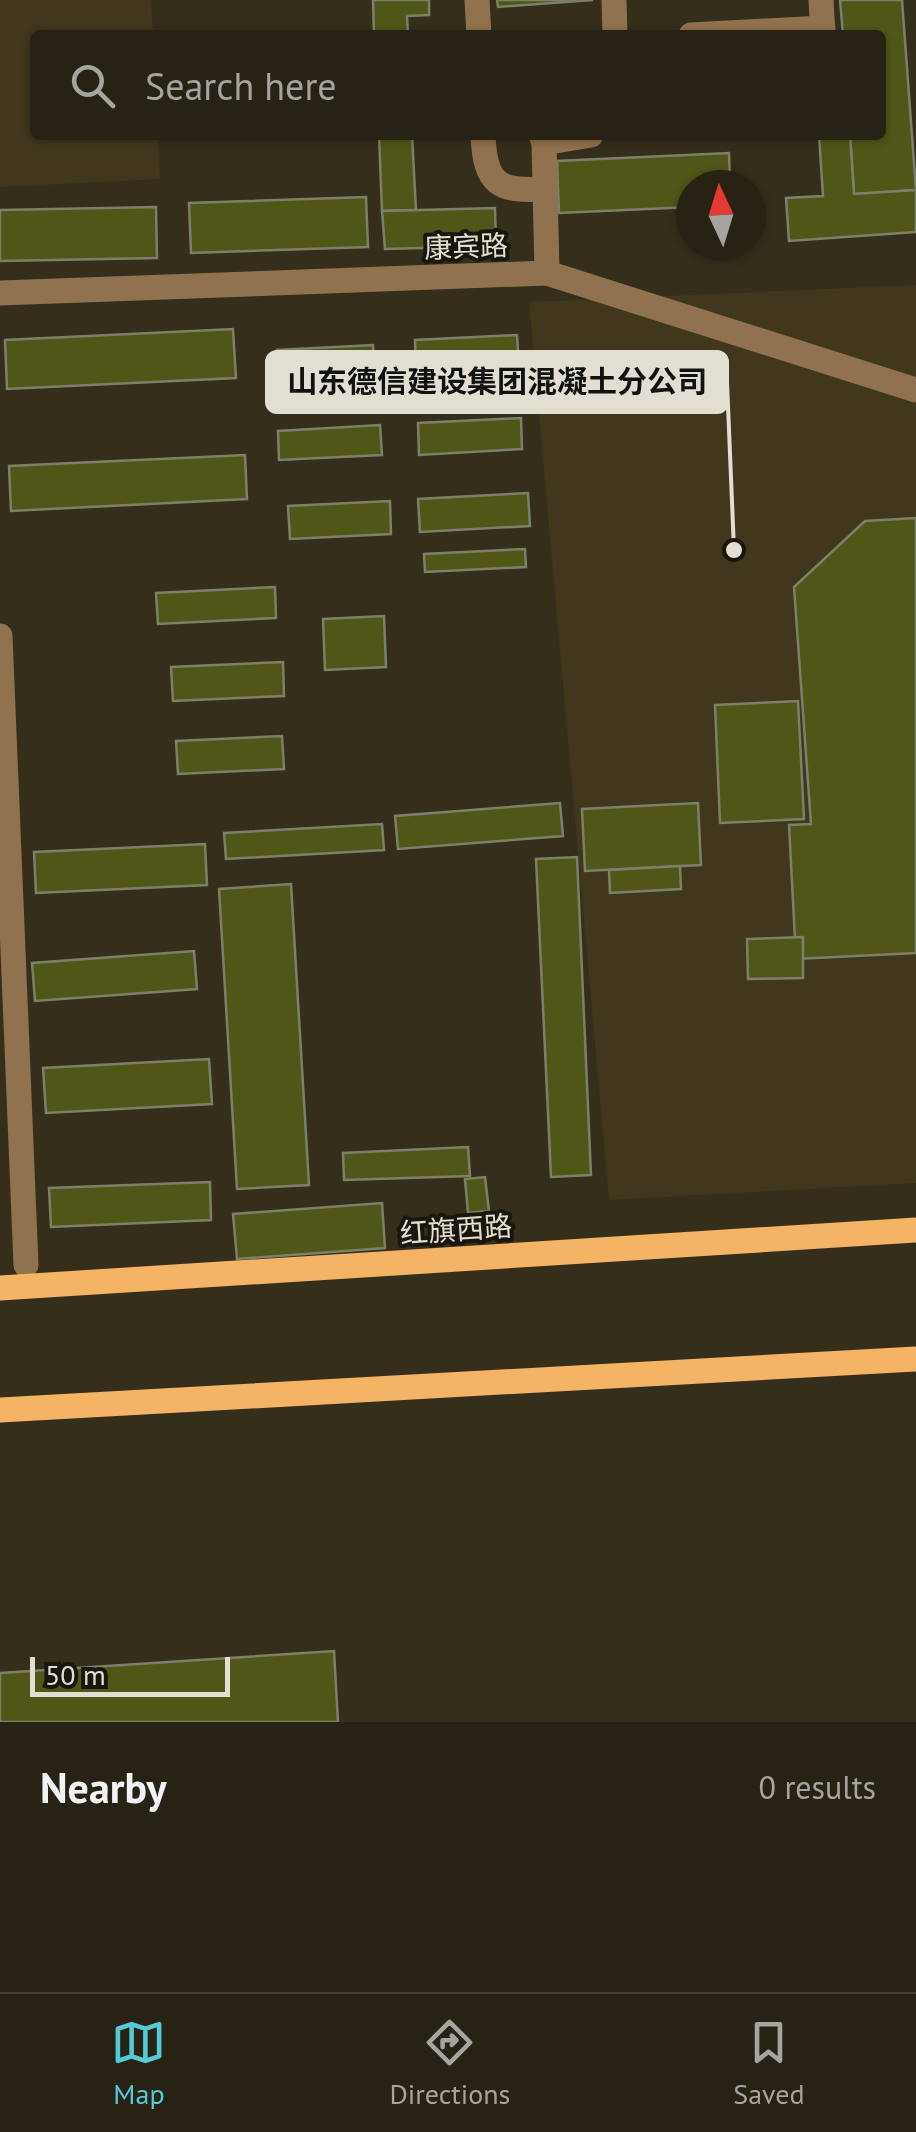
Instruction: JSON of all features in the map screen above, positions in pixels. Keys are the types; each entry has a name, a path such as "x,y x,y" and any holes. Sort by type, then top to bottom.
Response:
{"main road":[{"name":"红旗西路","path":"0,1288 916,1230"},
{"path":"0,1410 916,1359"}],"street":[{"path":"477,0 479,30"},
{"path":"614,0 615,30"},
{"path":"820,0 823,30"},
{"path":"483,140 491,175 504,187 516,191 545,189"},
{"path":"542,140 547,273"},
{"name":"康宾路","path":"0,293 547,273 916,390"},
{"path":"0,636 26,1264"}],"shaded area":[{"path":"0,0 151,0 153,30 30,30 30,140 158,140 160,179 0,187"},
{"path":"916,285 916,1183 609,1200 529,302"}],"building":[{"path":"373,0 429,0 429,15 407,16 408,30 374,30"},
{"path":"497,0 593,0 498,7"},
{"path":"840,0 902,0 916,190 854,194 850,140 886,140 886,30 843,30"},
{"path":"379,140 412,140 416,210 382,211"},
{"path":"819,140 850,140 854,194 916,190 916,232 789,241 786,198 823,196"},
{"path":"729,153 730,170 676,170 676,208 559,213 557,161"},
{"path":"366,197 368,247 191,253 189,203"},
{"path":"156,207 157,258 0,261 0,210"},
{"path":"495,208 496,246 385,249 382,211"},
{"path":"233,329 236,378 7,389 5,340"},
{"path":"517,335 519,367 416,373 415,340"},
{"path":"373,345 375,378 279,382 277,350"},
{"path":"521,418 522,449 419,455 418,423"},
{"path":"380,425 382,455 279,460 278,431"},
{"path":"245,455 247,499 11,511 9,466"},
{"path":"528,493 530,526 420,532 418,499"},
{"path":"390,501 391,534 290,539 288,506"},
{"path":"916,518 916,953 796,959 789,825 811,824 794,587 865,521"},
{"path":"525,549 526,567 425,572 424,554"},
{"path":"275,587 276,618 158,624 156,593"},
{"path":"384,616 386,667 325,670 323,619"},
{"path":"283,662 284,696 173,701 171,667"},
{"path":"798,701 804,819 720,823 715,705"},
{"path":"282,736 284,769 178,774 176,741"},
{"path":"560,803 563,836 398,849 395,816"},
{"path":"698,803 701,865 585,871 582,809"},
{"path":"382,824 384,850 226,859 224,833"},
{"path":"205,844 207,885 36,893 34,852"},
{"path":"577,857 591,1175 551,1177 536,859"},
{"path":"680,866 681,889 610,893 609,870"},
{"path":"291,884 309,1185 237,1189 219,889"},
{"path":"803,937 803,978 748,979 747,939"},
{"path":"194,951 197,989 35,1001 32,963"},
{"path":"209,1059 212,1104 46,1113 43,1068"},
{"path":"468,1147 470,1176 344,1180 343,1153"},
{"path":"485,1177 489,1211 468,1213 465,1179"},
{"path":"210,1182 211,1220 51,1227 49,1188"},
{"path":"382,1203 385,1248 237,1259 233,1214"},
{"path":"334,1651 338,1722 0,1722 0,1673"}],"place":[{"name":"山东德信建设集团混凝土分公司","path":"734,550"}]}
